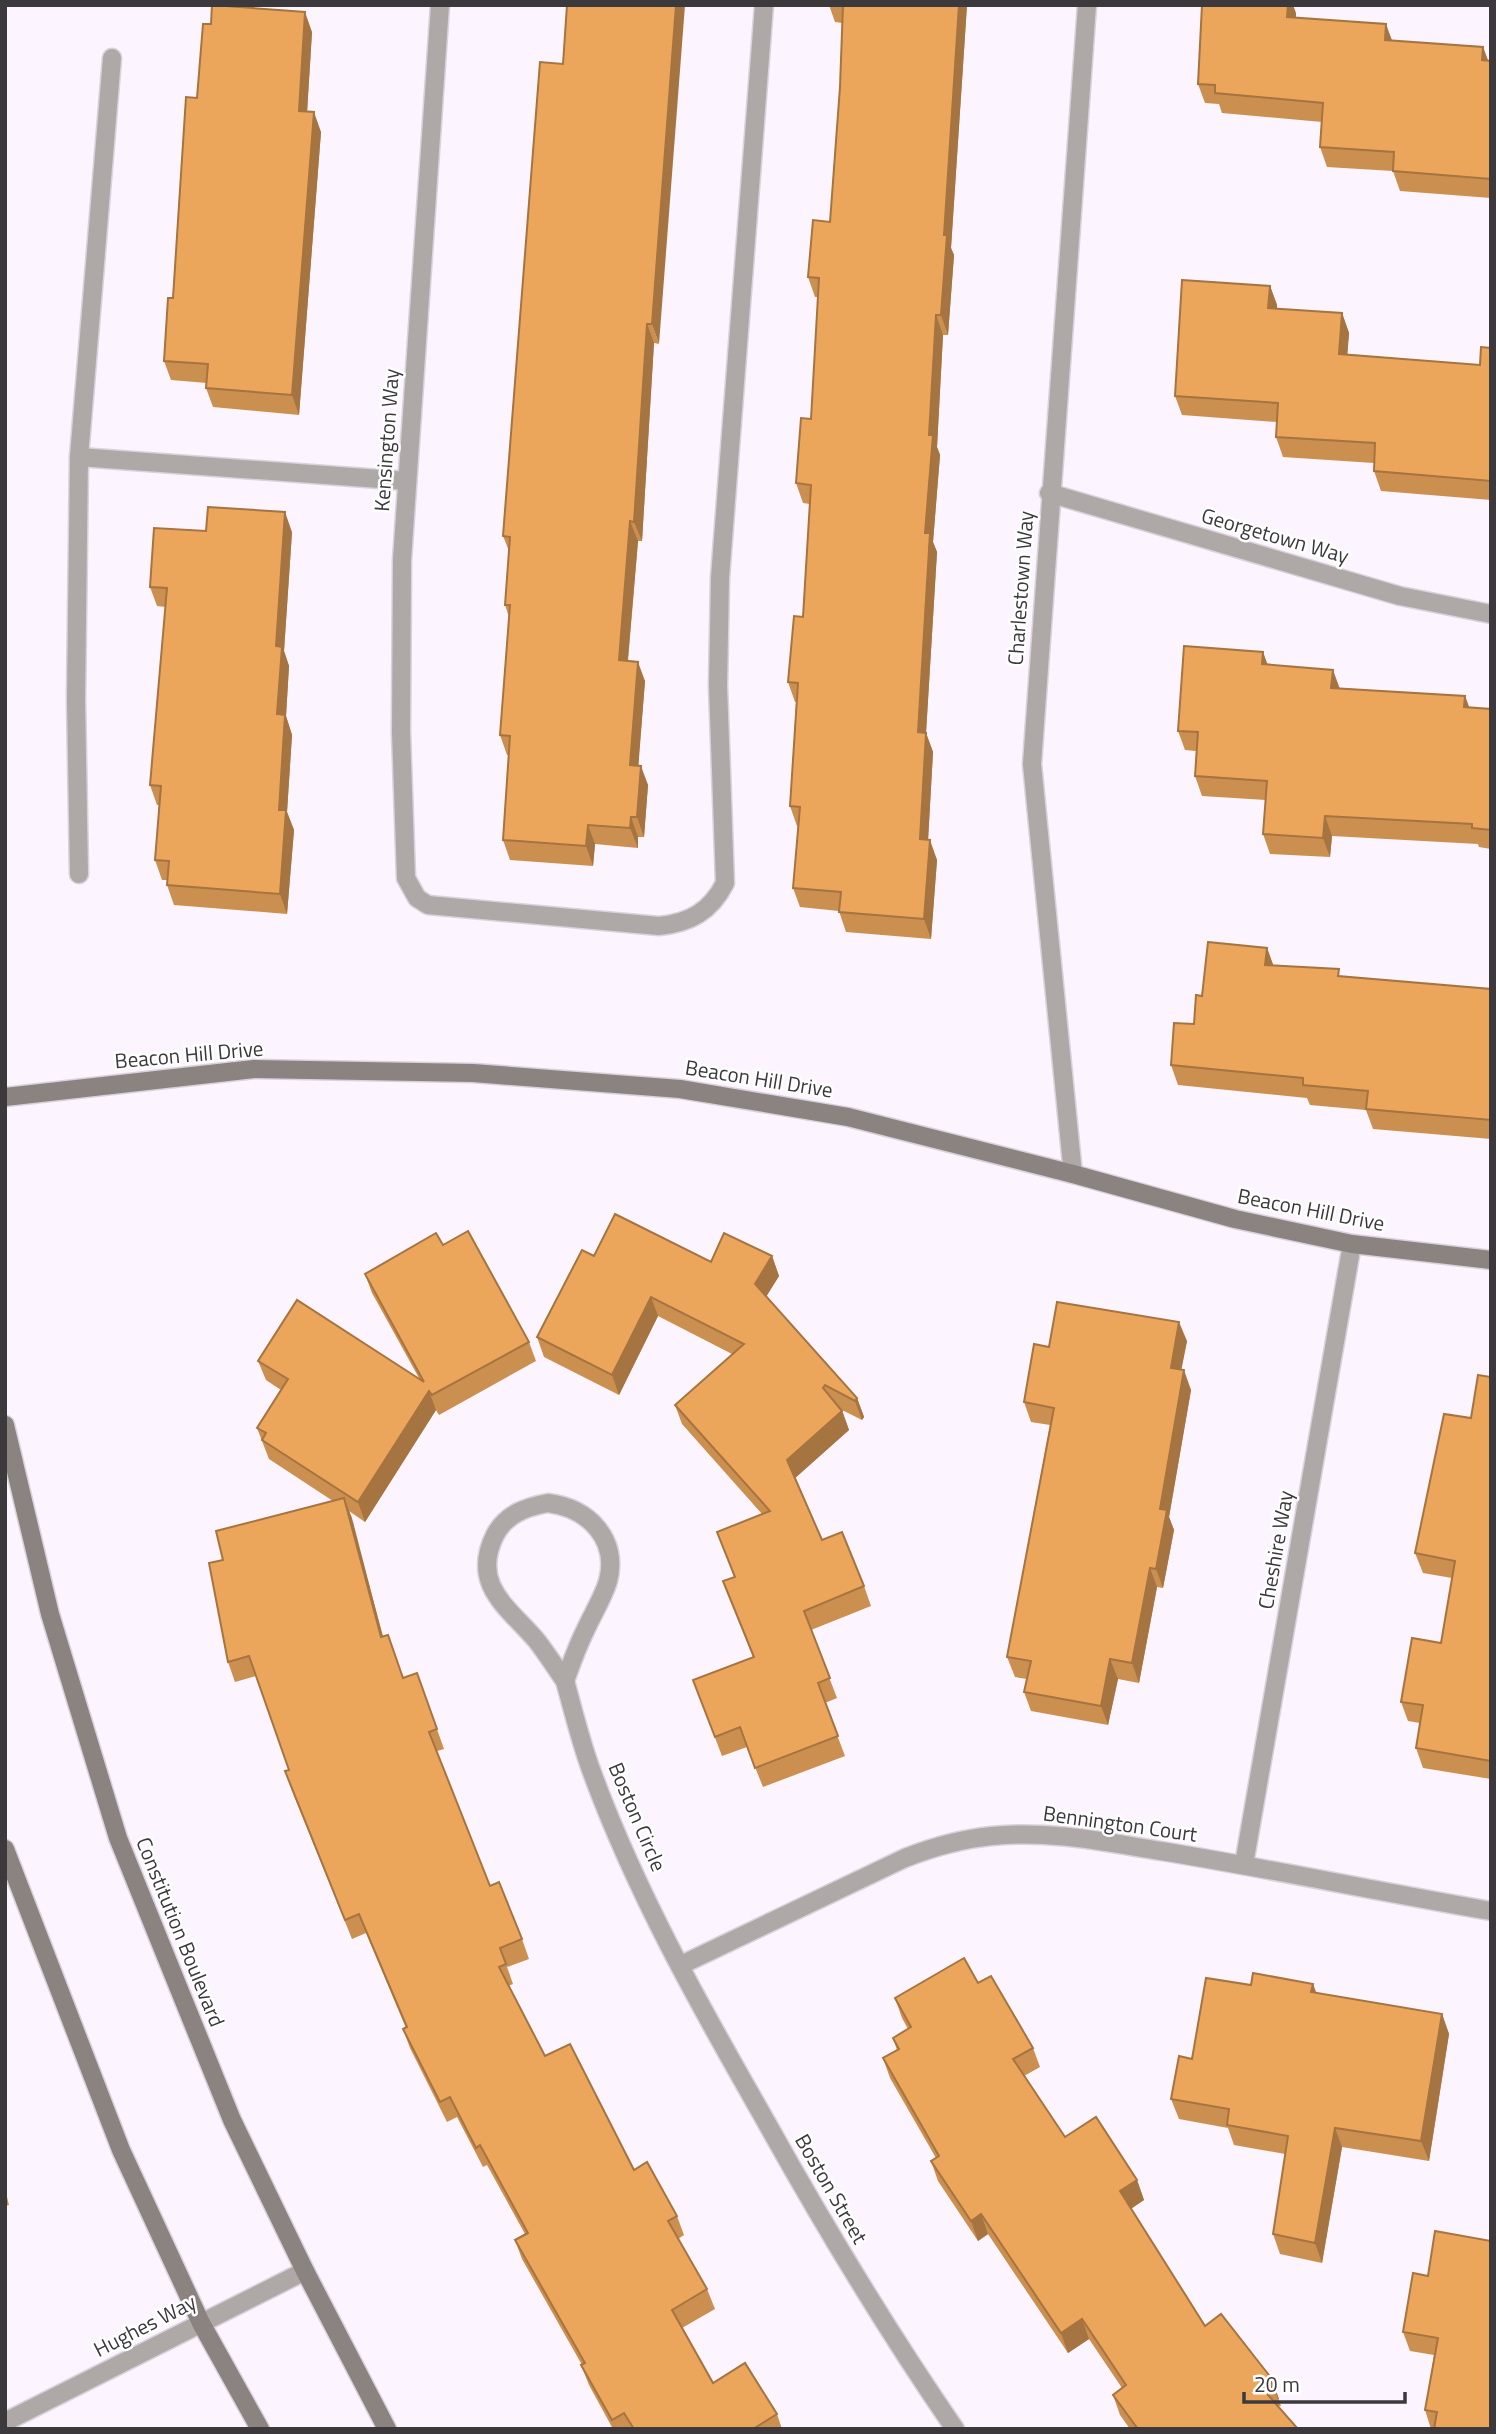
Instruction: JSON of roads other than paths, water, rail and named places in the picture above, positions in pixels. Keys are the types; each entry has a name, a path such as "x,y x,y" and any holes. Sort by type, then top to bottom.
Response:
{"main road":[{"name":"Beacon Hill Drive","path":"5,1097 254,1069 472,1073 680,1089 848,1117 1073,1174 1235,1219 1352,1244 1491,1260"},
{"name":"Constitution Boulevard","path":"5,1424 50,1614 118,1838 232,2120 304,2271 387,2429"},
{"path":"5,1849 121,2150 201,2323 260,2429"}],"street":[{"name":"Kensington Way","path":"440,5 407,481 400,641 406,878 417,898 428,905 659,926 677,925 708,909 725,883 718,686 720,578 764,5"},
{"name":"Charlestown Way","path":"1073,1174 1032,764 1049,493 1078,153 1087,5"},
{"path":"79,874 76,673 79,457 112,58"},
{"path":"79,457 407,481"},
{"name":"Georgetown Way","path":"1049,493 1400,596 1491,614"},
{"name":"Cheshire Way","path":"1244,1864 1352,1244"},
{"name":"Boston Circle","path":"565,1681 607,1583 611,1564 607,1545 598,1528 584,1514 567,1506 548,1503 529,1506 512,1515 498,1529 489,1548 486,1569 492,1590 504,1608 536,1640 565,1681 590,1767 616,1831 681,1965"},
{"name":"Bennington Court","path":"681,1965 863,1876 936,1846 994,1835 1051,1835 1244,1864 1491,1911"},
{"name":"Boston Street","path":"681,1965 824,2223 892,2335 955,2429"},
{"name":"Hughes Way","path":"5,2423 304,2271"}]}
